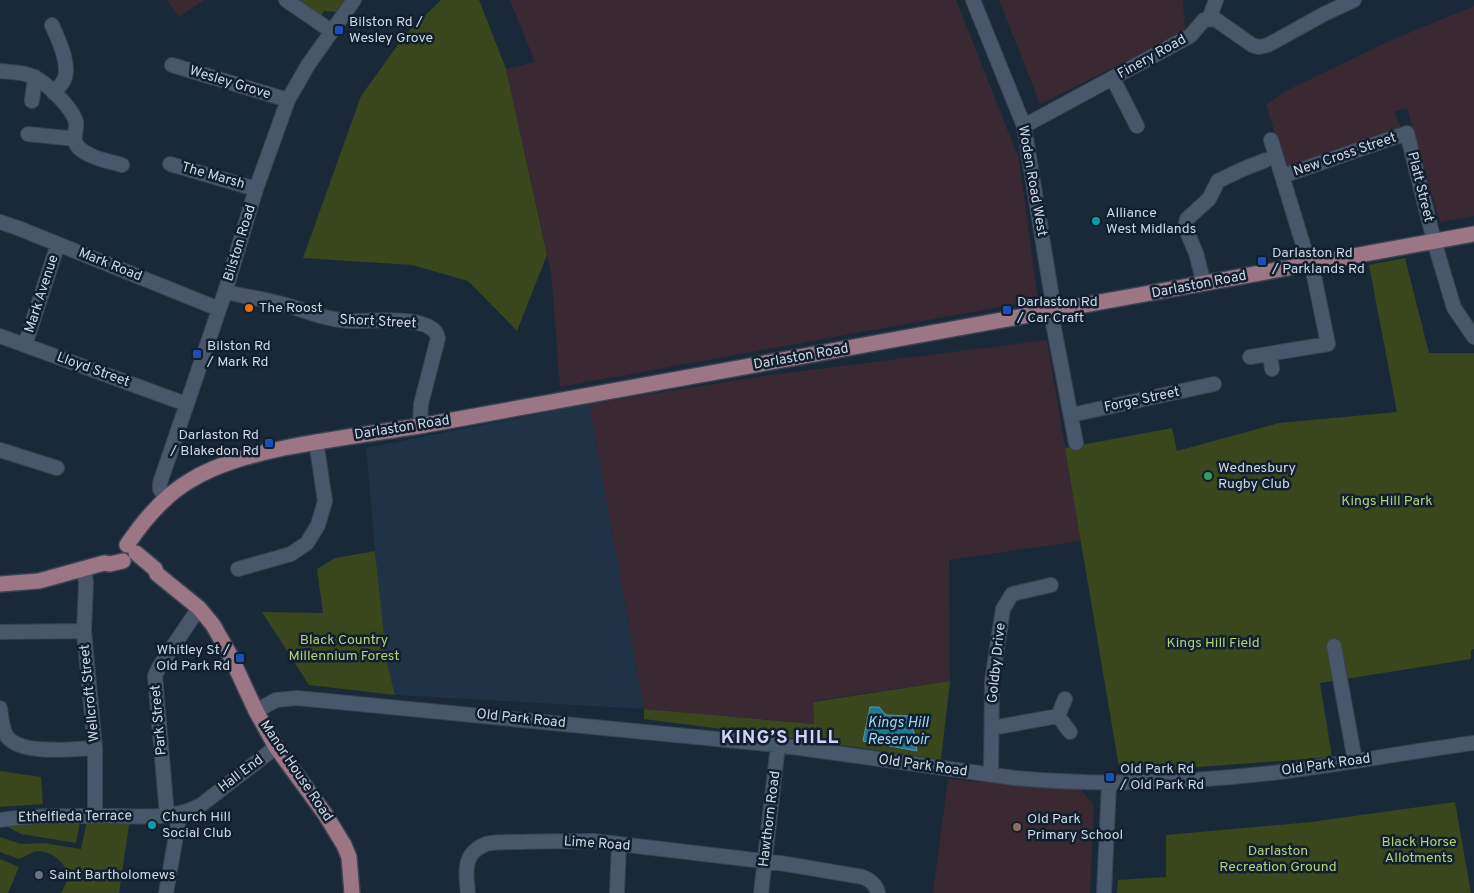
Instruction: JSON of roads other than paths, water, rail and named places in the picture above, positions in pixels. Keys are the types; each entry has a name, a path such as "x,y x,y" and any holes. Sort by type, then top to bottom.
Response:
{"main road":[{"name":"Darlaston Road","path":"0,584 39,581 104,563 128,553 141,524 190,480 221,466 256,454 316,441 420,426 1474,234"},
{"name":"Manor House Road","path":"128,553 199,608 213,625 230,654 256,711 276,747 325,814 344,845 349,857 352,893"}],"street":[{"path":"286,0 330,32"},
{"name":"Bilston Road","path":"166,500 160,489 160,483 225,292 256,188 288,100 330,32 354,0"},
{"name":"Woden Road West","path":"973,0 1024,126 1053,304 1052,311"},
{"path":"1216,0 1209,19 1215,19 1252,45 1259,47 1268,45 1324,14 1354,0"},
{"name":"Finery Road","path":"1024,126 1190,36 1204,20 1209,19"},
{"path":"52,25 63,49 66,71 64,79 54,93"},
{"name":"Wesley Grove","path":"172,65 288,100"},
{"path":"0,71 36,77 69,108 74,116 76,124 74,137 78,147 94,156 122,165"},
{"path":"32,101 36,77"},
{"path":"1112,79 1137,126"},
{"name":"New Cross Street","path":"1283,176 1407,133"},
{"name":"Platt Street","path":"1407,133 1434,241 1454,308 1474,337"},
{"path":"28,134 66,138 74,137"},
{"path":"1250,357 1329,350 1314,271 1309,264 1271,140"},
{"path":"1204,284 1196,253 1185,227 1187,220 1208,199 1218,181 1243,168 1266,160"},
{"name":"The Marsh","path":"170,164 256,188"},
{"name":"Mark Road","path":"0,222 219,310"},
{"name":"Mark Avenue","path":"25,345 58,244"},
{"name":"Short Street","path":"225,292 281,303 328,320 409,321 434,328 438,338 421,404 420,426"},
{"path":"1052,311 1076,443"},
{"name":"Lloyd Street","path":"0,336 186,404"},
{"path":"1270,354 1272,369"},
{"name":"Forge Street","path":"1071,415 1214,384"},
{"path":"238,569 290,554 307,543 318,525 325,501 316,441"},
{"path":"0,450 57,468"},
{"name":"Wellcroft Street","path":"84,569 86,583 84,631 95,748 95,816"},
{"name":"Goldby Drive","path":"991,775 992,681 1003,609 1012,594 1051,585"},
{"name":"Park Street","path":"166,893 173,814 155,676 159,667 199,608"},
{"path":"0,632 84,631"},
{"path":"1334,646 1355,761"},
{"name":"Old Park Road","path":"256,711 276,700 297,698 778,745 1047,781 1109,783 1169,782 1272,773 1474,743"},
{"path":"1058,716 1065,699"},
{"path":"0,708 6,734 11,742 20,746 35,749 95,748"},
{"path":"992,728 1058,716"},
{"path":"1058,716 1070,732"},
{"name":"Hawthorn Road","path":"761,893 778,745"},
{"name":"Hall End","path":"173,814 192,810 276,747"},
{"path":"1104,893 1109,783"},
{"name":"Ethelfleda Terrace","path":"0,820 29,816 173,814"},
{"name":"Lime Road","path":"468,893 466,871 468,862 476,850 487,844 566,841 619,844 765,862 863,877 877,887 878,893"},
{"path":"617,893 619,844"}],"water":[{"name":"Kings Hill Reservoir","path":"870,707 879,707 886,715 911,716 917,751 863,741"}],"place":[{"name":"Bilston Rd / Wesley Grove","path":"339,30"},
{"name":"Alliance West Midlands","path":"1096,221"},
{"name":"Darlaston Rd / Parklands Rd","path":"1262,261"},
{"name":"The Roost","path":"249,308"},
{"name":"Darlaston Rd / Car Craft","path":"1007,310"},
{"name":"Bilston Rd / Mark Rd","path":"197,354"},
{"name":"Darlaston Rd / Blakedon Rd","path":"269,443"},
{"name":"Wednesbury Rugby Club","path":"1208,476"},
{"name":"Whitley St / Old Park Rd","path":"240,658"},
{"name":"Old Park Rd / Old Park Rd","path":"1110,777"},
{"name":"Church Hill Social Club","path":"152,825"},
{"name":"Old Park Primary School","path":"1017,827"},
{"name":"Saint Bartholomews","path":"39,875"}],"district":[{"name":"KING’S HILL","path":"780,738"}],"park label":[{"name":"Kings Hill Park","path":"1387,501"},
{"name":"Kings Hill Field","path":"1213,643"},
{"name":"Black Country Millennium Forest","path":"344,648"},
{"name":"Black Horse Allotments","path":"1419,850"},
{"name":"Darlaston Recreation Ground","path":"1278,860"}]}
